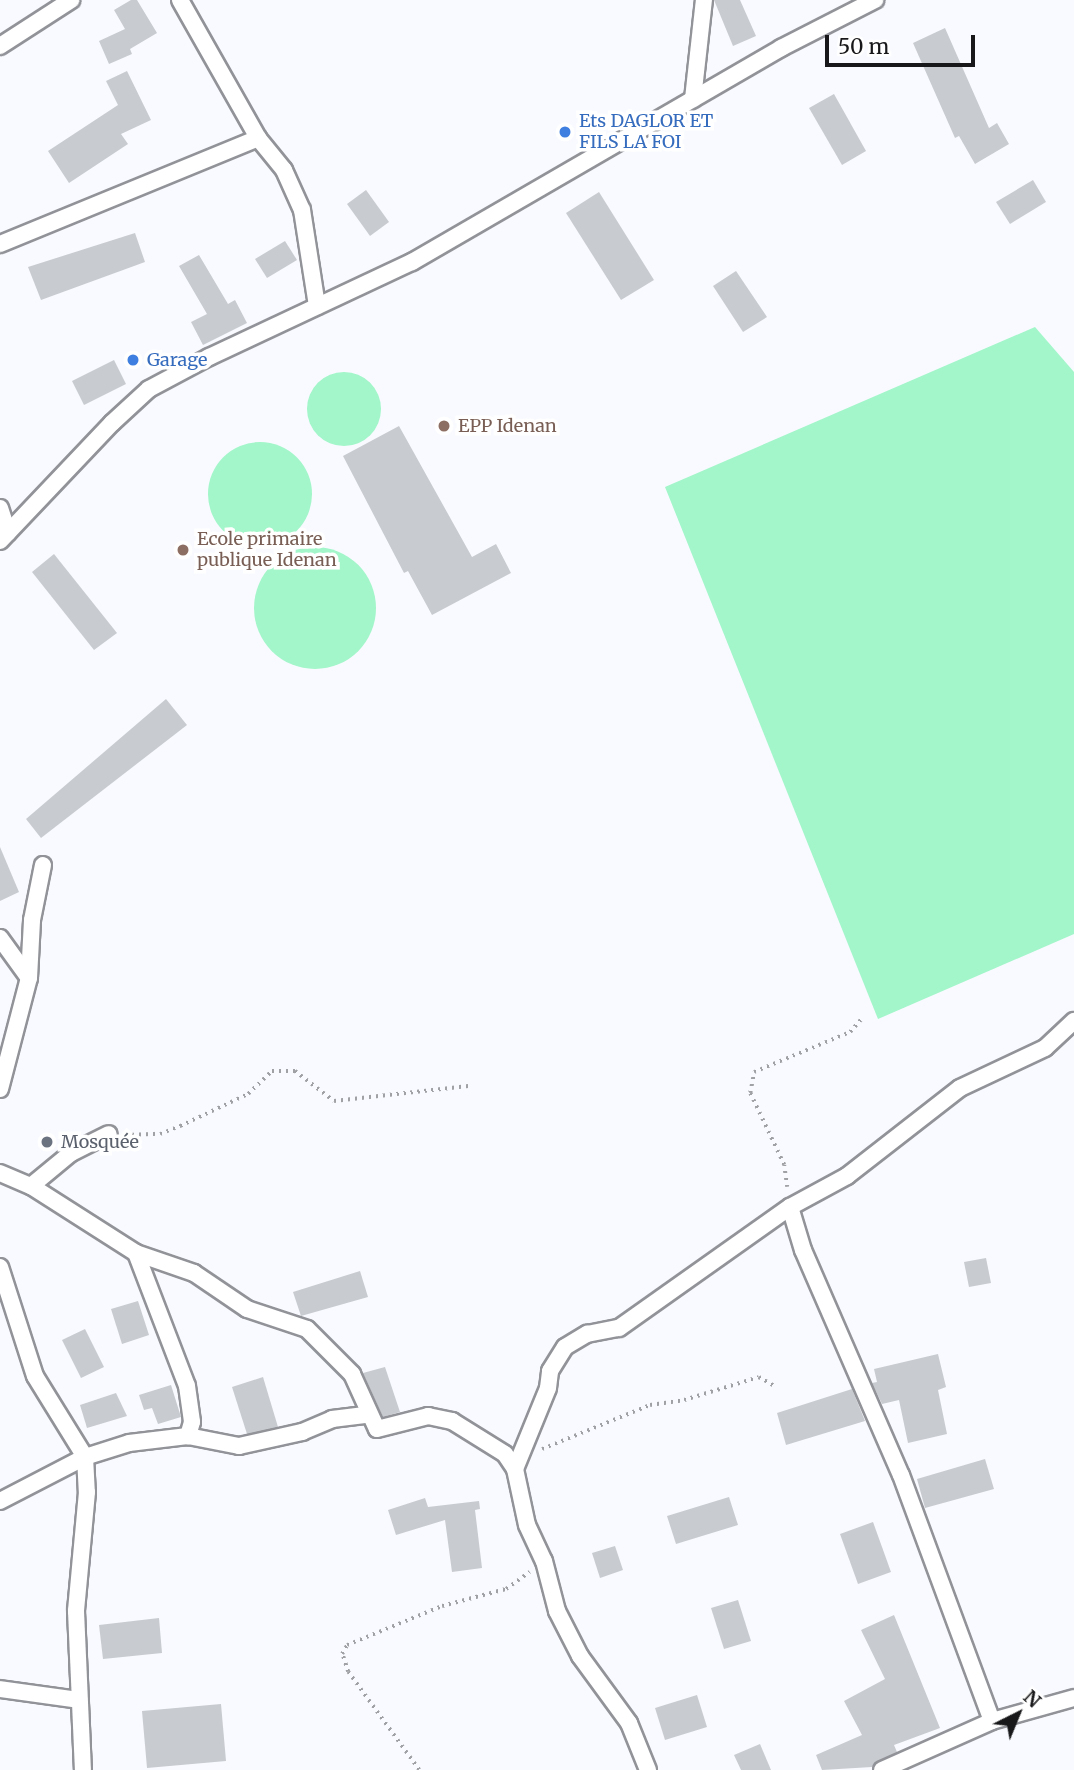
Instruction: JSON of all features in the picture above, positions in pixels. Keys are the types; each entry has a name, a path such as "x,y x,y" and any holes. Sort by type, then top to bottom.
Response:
{"street":[{"path":"0,47 71,0"},
{"path":"180,0 258,138 284,170 302,210 317,306"},
{"path":"693,99 704,0"},
{"path":"4,537 112,423 149,389 412,262 693,99 875,0"},
{"path":"0,244 258,138"},
{"path":"0,508 4,537"},
{"path":"0,1089 29,978 32,919 43,865"},
{"path":"0,938 29,978"},
{"path":"515,1469 548,1388 550,1371 565,1347 587,1334 619,1328 790,1207 847,1176 960,1088 1045,1048 1074,1021"},
{"path":"31,1186 71,1153 108,1133"},
{"path":"0,1173 31,1186 136,1254 194,1273 247,1309 307,1329 352,1374 368,1415 377,1429 428,1416 452,1421 505,1454 515,1469 527,1525 544,1561 566,1632 629,1723 648,1770"},
{"path":"790,1207 803,1250 901,1475 992,1721"},
{"path":"136,1254 187,1386 192,1422 188,1436"},
{"path":"0,1267 35,1376 85,1457 88,1492 76,1611 83,1770"},
{"path":"0,1501 85,1457 129,1443 188,1436 239,1446 302,1432 332,1419 368,1415"},
{"path":"0,1689 79,1700"},
{"path":"882,1770 992,1721 1074,1699"}],"path":[{"path":"790,1207 784,1165 750,1093 754,1072 850,1031 863,1017"},
{"path":"108,1133 137,1136 170,1130 247,1094 272,1071 295,1071 334,1101 468,1086"},
{"path":"521,1450 548,1449 650,1405 684,1401 759,1377 776,1387"},
{"path":"419,1770 348,1672 342,1654 347,1645 442,1606 506,1589 544,1561"}],"green space":[{"path":"1035,327 1074,372 1074,934 878,1019 665,487"},
{"path":"337,372 351,372 365,378 375,388 381,409 375,430 365,440 351,446 337,446 323,440 313,430 307,416 307,402 313,388 323,378"},
{"path":"260,442 280,446 297,457 308,474 312,494 308,514 297,531 280,542 260,546 240,542 223,531 212,514 208,494 212,474 223,457 240,446"},
{"path":"315,547 338,551 358,565 372,585 376,608 372,631 358,651 338,665 315,669 292,665 272,651 258,631 254,608 258,585 272,565 292,551"}],"building":[{"path":"131,0 137,0 157,33 130,49 132,54 109,64 99,41 125,29 114,10"},
{"path":"714,0 740,0 756,36 733,46"},
{"path":"945,28 989,128 997,123 1009,144 975,164 959,136 955,138 913,43"},
{"path":"127,71 151,120 121,134 128,144 69,183 48,151 118,105 106,81"},
{"path":"834,94 866,151 842,165 809,108"},
{"path":"1033,180 1046,202 1010,224 996,202"},
{"path":"366,190 389,222 370,236 347,204"},
{"path":"599,192 654,280 621,300 566,213"},
{"path":"135,233 145,262 41,300 28,267"},
{"path":"285,241 297,260 267,278 255,259"},
{"path":"199,255 228,304 235,300 247,323 203,345 191,322 207,314 179,266"},
{"path":"736,271 767,317 743,332 713,286"},
{"path":"114,360 126,384 84,405 72,381"},
{"path":"399,426 472,557 496,544 511,573 432,615 408,571 404,573 343,456"},
{"path":"54,554 117,633 94,650 32,572"},
{"path":"166,699 187,725 41,838 26,819"},
{"path":"0,847 19,892 0,901"},
{"path":"986,1258 991,1283 969,1287 964,1262"},
{"path":"360,1271 368,1297 301,1316 293,1292"},
{"path":"138,1301 149,1335 122,1344 111,1309"},
{"path":"85,1329 104,1367 81,1378 62,1340"},
{"path":"938,1354 946,1387 938,1390 947,1434 908,1443 899,1400 882,1404 872,1383 877,1382 874,1369"},
{"path":"385,1367 400,1412 383,1417 363,1373"},
{"path":"263,1377 278,1427 247,1434 232,1387"},
{"path":"171,1385 181,1417 158,1424 152,1408 144,1410 139,1395"},
{"path":"852,1389 865,1421 786,1445 777,1413"},
{"path":"116,1393 127,1416 87,1428 80,1405"},
{"path":"985,1459 994,1489 925,1508 917,1479"},
{"path":"729,1497 738,1525 676,1544 667,1516"},
{"path":"425,1498 428,1507 479,1501 480,1509 475,1510 482,1568 452,1572 445,1520 396,1535 388,1510"},
{"path":"873,1522 891,1572 858,1584 840,1534"},
{"path":"615,1546 623,1570 600,1578 592,1553"},
{"path":"738,1600 751,1641 724,1649 711,1608"},
{"path":"894,1615 940,1728 894,1745 897,1752 872,1767 822,1770 816,1755 862,1735 844,1701 885,1679 861,1630"},
{"path":"159,1618 162,1653 103,1659 99,1625"},
{"path":"697,1695 707,1727 665,1740 655,1708"},
{"path":"221,1704 226,1761 147,1768 142,1711"},
{"path":"760,1744 771,1770 741,1770 734,1755"}],"place":[{"name":"Ets DAGLOR ET FILS LA FOI","path":"565,132"},
{"name":"Garage","path":"133,360"},
{"name":"EPP Idenan","path":"444,426"},
{"name":"Ecole primaire publique Idenan","path":"183,550"},
{"name":"Mosquée","path":"47,1142"}]}
